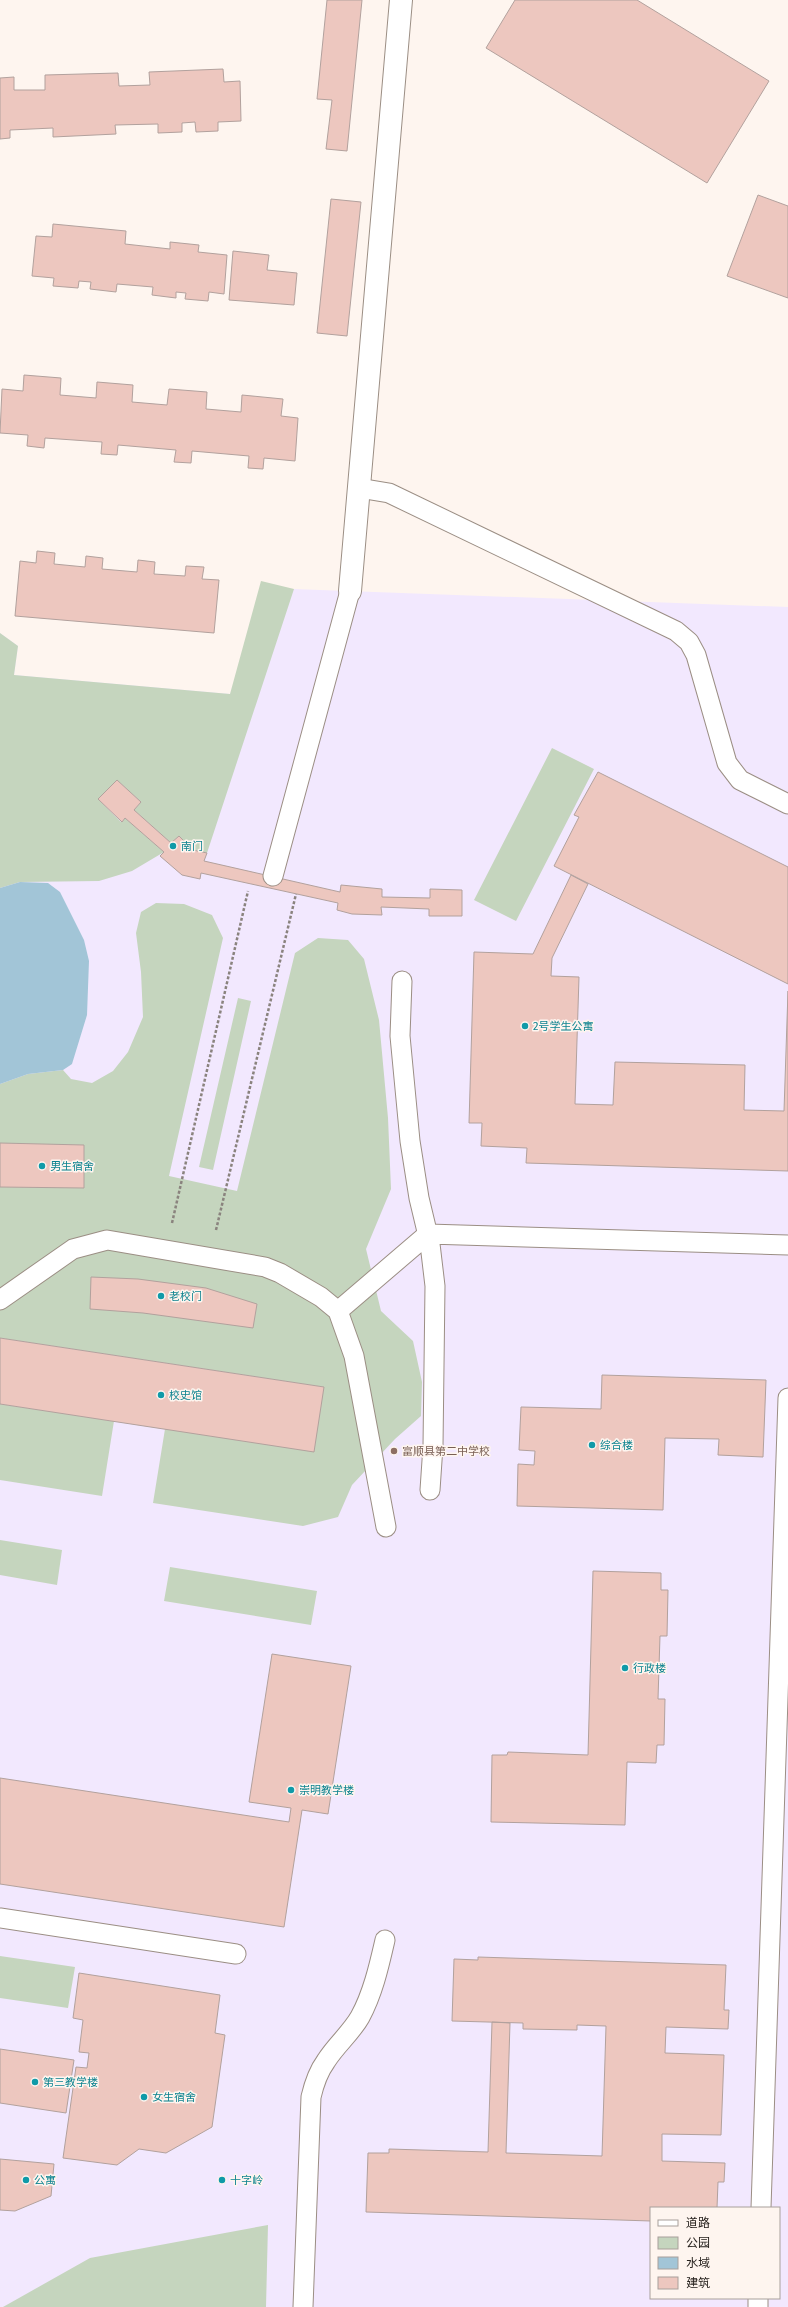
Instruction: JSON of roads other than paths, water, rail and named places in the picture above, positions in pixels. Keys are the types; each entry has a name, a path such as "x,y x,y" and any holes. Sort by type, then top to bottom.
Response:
{"street":[{"path":"350,591 401,0"}],"lane":[{"path":"359,488 389,493 676,631 689,642 696,655 727,763 740,780 788,804"},
{"path":"273,876 350,591"},
{"path":"402,981 400,1036 404,1089 413,1162 428,1234 435,1286 436,1330 430,1490"},
{"path":"338,1311 428,1234 788,1245"},
{"path":"2,1298 66,1253 89,1244 107,1240 266,1267 280,1273 322,1297 338,1311 354,1356 386,1527"},
{"path":"761,2207 788,1398"},
{"path":"0,1918 236,1954"},
{"path":"303,2307 311,2098 315,2080 326,2060 342,2042 360,2017 376,1978 385,1940"}],"water":[{"path":"20,882 48,883 60,892 84,940 89,961 87,1015 72,1064 63,1070 28,1074 0,1084 0,888"}],"place":[{"name":"南门","path":"173,846"},
{"name":"2号学生公寓","path":"525,1026"},
{"name":"男生宿舍","path":"42,1166"},
{"name":"老校门","path":"161,1296"},
{"name":"校史馆","path":"161,1395"},
{"name":"综合楼","path":"592,1445"},
{"name":"富顺县第二中学校","path":"394,1451"},
{"name":"行政楼","path":"625,1668"},
{"name":"崇明教学楼","path":"291,1790"},
{"name":"第三教学楼","path":"35,2082"},
{"name":"女生宿舍","path":"144,2097"},
{"name":"公寓","path":"26,2180"},
{"name":"十字岭","path":"222,2180"}]}
